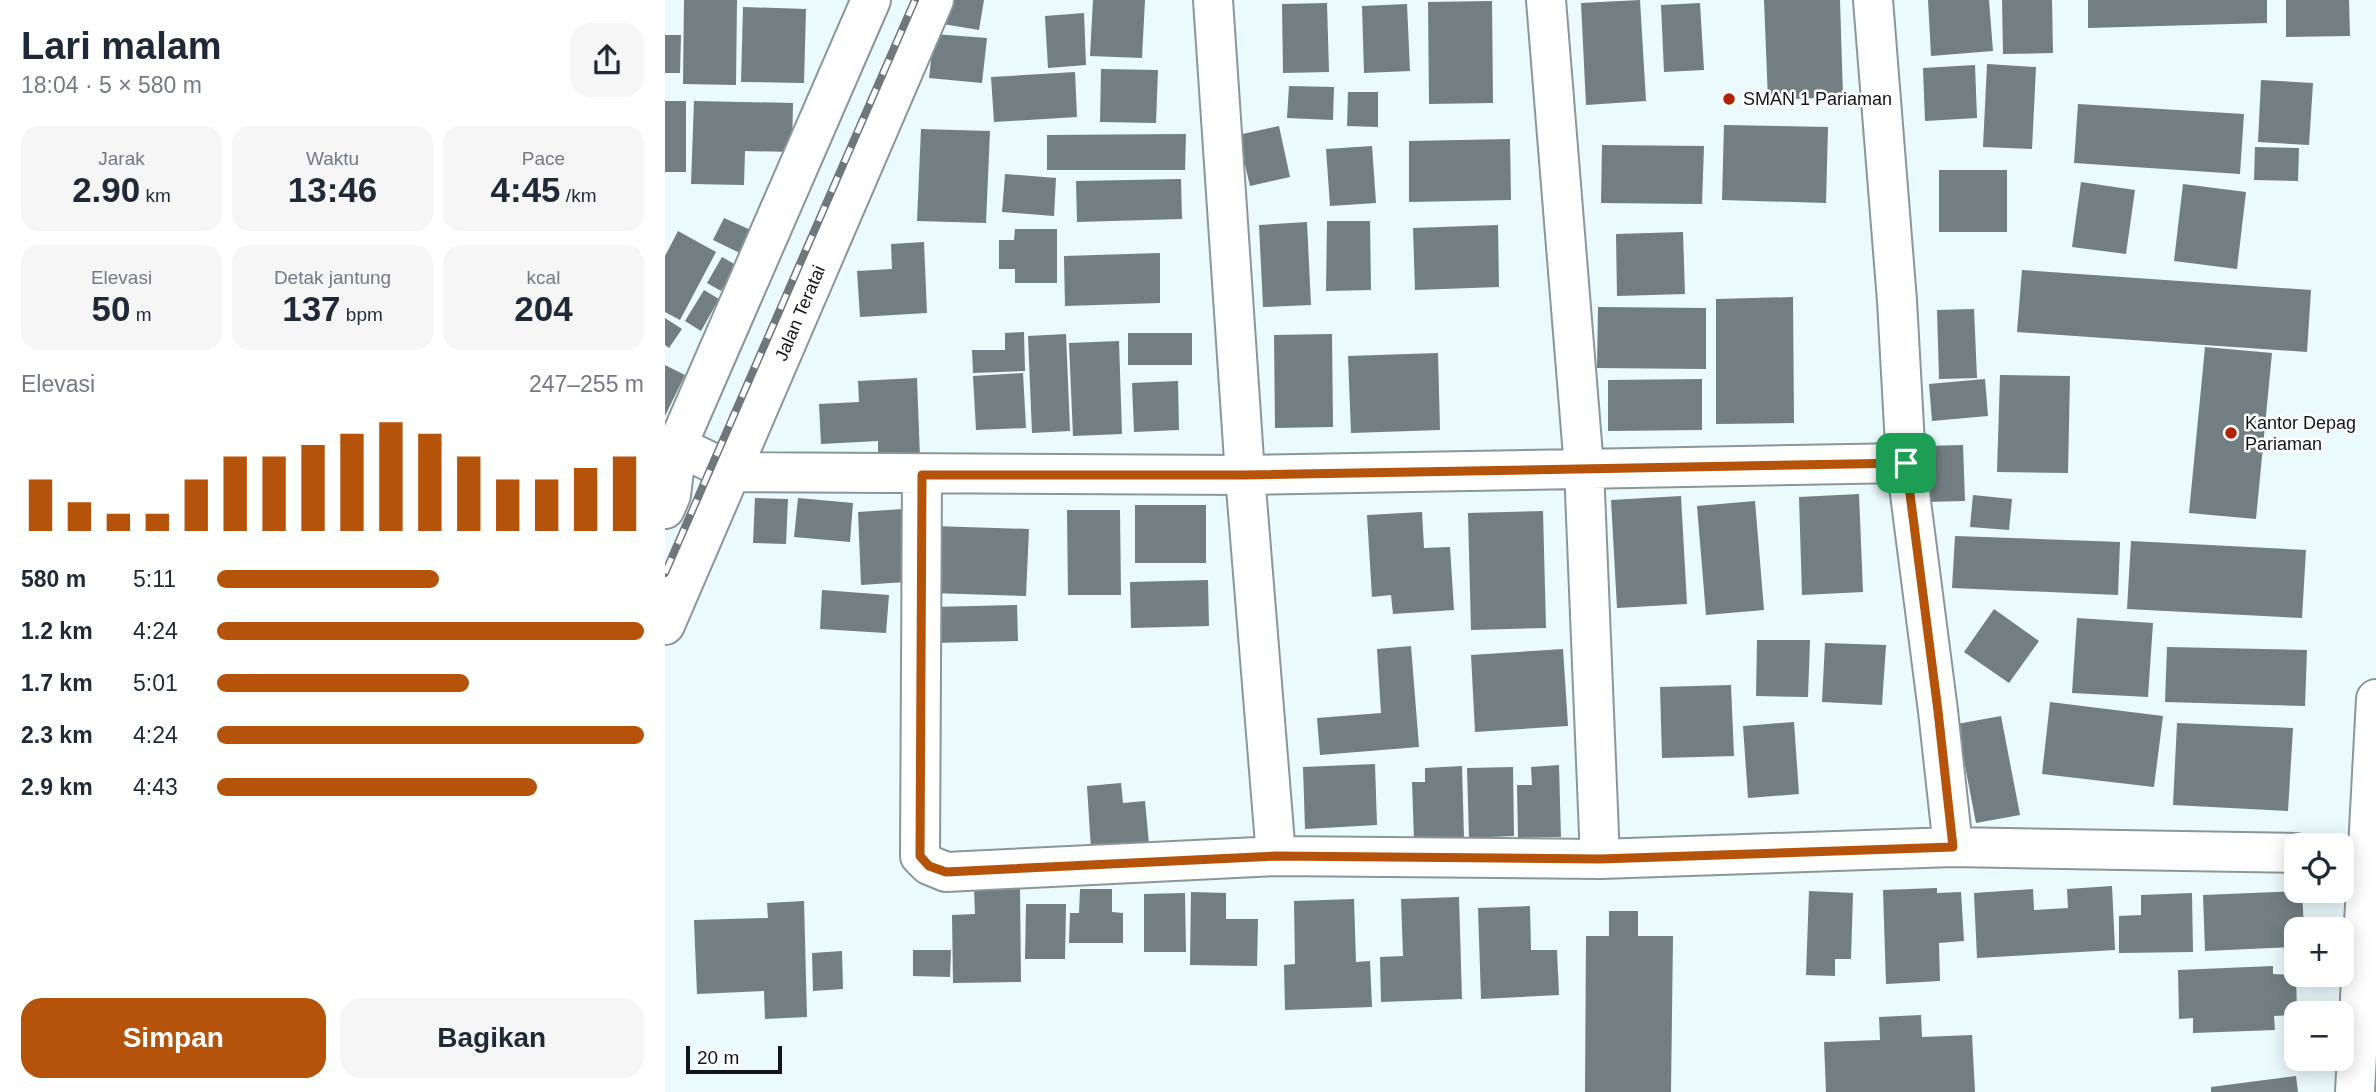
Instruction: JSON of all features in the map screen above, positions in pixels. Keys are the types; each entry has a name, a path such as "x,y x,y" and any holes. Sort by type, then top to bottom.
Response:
{"street":[{"path":"665,509 671,495 671,445 871,0"},
{"name":"Jalan Teratai","path":"665,625 934,0"},
{"path":"1213,0 1245,475 1276,856"},
{"path":"1546,0 1584,468 1600,859"},
{"path":"1874,0 1897,302 1906,463 1953,847"},
{"path":"671,445 732,472 922,475 1245,475 1906,463"},
{"path":"922,475 920,856 929,866 946,872 1276,856 1600,859 1953,847 2284,853"},
{"path":"2355,1092 2361,854 2376,699"}],"building":[{"path":"684,0 737,0 736,85 683,84"},
{"path":"947,0 984,0 979,30 943,24"},
{"path":"1093,0 1145,0 1142,58 1090,56"},
{"path":"1640,0 1646,101 1586,105 1581,3"},
{"path":"1764,0 1840,0 1843,97 1768,100"},
{"path":"1928,0 1989,0 1993,51 1931,56"},
{"path":"2002,0 2052,0 2053,53 2003,54"},
{"path":"2088,0 2267,0 2267,23 2088,28"},
{"path":"2286,0 2349,0 2350,36 2286,37"},
{"path":"1492,1 1493,103 1429,104 1428,2"},
{"path":"1327,3 1329,72 1283,73 1282,4"},
{"path":"1700,3 1704,70 1664,72 1661,5"},
{"path":"1407,4 1410,71 1364,73 1362,6"},
{"path":"743,7 806,9 804,83 741,82"},
{"path":"1084,13 1086,65 1048,68 1045,16"},
{"path":"934,34 987,38 982,83 929,78"},
{"path":"665,35 681,35 680,73 665,73"},
{"path":"1987,64 2036,67 2032,149 1983,147"},
{"path":"1975,65 1977,118 1925,121 1923,68"},
{"path":"1101,69 1158,70 1156,123 1100,122"},
{"path":"1075,72 1077,117 994,122 991,77"},
{"path":"2261,80 2313,83 2309,145 2258,142"},
{"path":"1289,86 1334,87 1333,120 1287,118"},
{"path":"1348,92 1378,92 1378,127 1347,126"},
{"path":"665,101 686,101 686,172 665,172"},
{"path":"694,101 793,103 792,152 745,151 744,185 691,184"},
{"path":"2078,104 2244,114 2240,174 2074,163"},
{"path":"1724,125 1828,127 1826,203 1722,200"},
{"path":"1279,126 1290,177 1250,186 1238,135"},
{"path":"921,129 990,131 986,223 917,221"},
{"path":"1186,134 1185,170 1047,170 1047,135"},
{"path":"1510,139 1511,200 1409,202 1409,141"},
{"path":"1602,145 1704,146 1702,204 1601,203"},
{"path":"1372,146 1376,203 1330,206 1326,149"},
{"path":"2255,147 2299,148 2298,181 2254,180"},
{"path":"1939,170 2007,170 2007,232 1939,232"},
{"path":"1005,174 1056,178 1054,216 1002,212"},
{"path":"1181,179 1182,219 1077,222 1076,181"},
{"path":"2081,182 2135,190 2126,254 2072,247"},
{"path":"2183,184 2246,192 2237,269 2174,261"},
{"path":"724,218 753,231 742,254 713,240"},
{"path":"1327,221 1370,221 1371,290 1326,291"},
{"path":"1307,222 1311,305 1263,307 1259,225"},
{"path":"1498,225 1499,287 1415,290 1413,228"},
{"path":"1015,229 1057,229 1057,283 1015,283 1015,269 999,269 999,240 1014,240"},
{"path":"678,231 716,252 680,320 665,312 665,256"},
{"path":"1683,232 1685,294 1617,296 1616,234"},
{"path":"924,242 927,313 860,317 857,271 892,269 891,244"},
{"path":"1160,253 1160,303 1065,306 1064,256"},
{"path":"722,257 736,265 721,291 707,283"},
{"path":"2022,270 2311,290 2307,352 2017,332"},
{"path":"704,290 719,299 701,331 685,321"},
{"path":"1793,297 1794,423 1716,424 1716,299"},
{"path":"1598,307 1706,308 1706,369 1597,368"},
{"path":"1974,309 1977,378 1939,379 1937,310"},
{"path":"665,318 682,329 669,348 665,345"},
{"path":"1024,332 1025,371 973,373 972,350 1005,350 1005,333"},
{"path":"1128,333 1192,333 1192,365 1128,365"},
{"path":"1066,334 1070,431 1032,433 1028,336"},
{"path":"1332,334 1333,427 1275,428 1274,335"},
{"path":"1119,341 1122,434 1073,436 1069,343"},
{"name":"Kantor Depag Pariaman","path":"2205,347 2272,353 2256,519 2189,513"},
{"path":"1438,353 1440,430 1351,433 1348,356"},
{"path":"665,365 685,375 665,416"},
{"path":"1023,373 1026,428 976,430 973,376"},
{"path":"2000,375 2070,376 2068,473 1997,472"},
{"path":"917,378 920,458 878,460 878,441 821,444 819,404 859,402 858,381"},
{"path":"1702,379 1702,430 1608,431 1608,380"},
{"path":"1985,379 1988,416 1932,421 1929,384"},
{"path":"1178,381 1179,430 1134,432 1132,383"},
{"path":"1963,445 1965,501 1925,502 1923,446"},
{"path":"1859,494 1863,592 1802,595 1799,497"},
{"path":"1973,495 2012,499 2009,530 1970,527"},
{"path":"1681,496 1687,604 1617,608 1611,500"},
{"path":"755,498 788,499 786,544 753,543"},
{"path":"798,498 853,503 850,542 794,537"},
{"path":"1755,501 1764,610 1706,615 1697,506"},
{"path":"1135,505 1206,505 1206,563 1135,563"},
{"path":"903,509 906,582 861,585 858,512"},
{"path":"1067,510 1120,510 1121,595 1068,595"},
{"path":"1543,511 1546,628 1471,630 1468,513"},
{"path":"1422,512 1424,548 1450,547 1454,610 1393,614 1391,595 1372,597 1367,515"},
{"path":"933,526 1029,529 1026,596 931,593"},
{"path":"1955,536 2120,542 2118,595 1952,588"},
{"path":"2131,541 2306,550 2302,618 2127,609"},
{"path":"1208,580 1209,626 1131,628 1130,582"},
{"path":"822,590 889,595 886,633 820,629"},
{"path":"1017,605 1018,641 932,643 931,607"},
{"path":"1994,609 2039,641 2009,683 1964,652"},
{"path":"2077,618 2153,623 2148,697 2072,693"},
{"path":"1757,640 1810,640 1808,697 1756,696"},
{"path":"1825,643 1886,645 1882,705 1822,702"},
{"path":"1411,646 1419,747 1320,755 1317,718 1381,713 1377,649"},
{"path":"2167,647 2307,650 2305,706 2165,702"},
{"path":"1563,649 1568,726 1475,732 1471,655"},
{"path":"1731,685 1734,756 1662,758 1660,687"},
{"path":"2050,702 2163,716 2154,787 2042,774"},
{"path":"2001,716 2020,815 1976,823 1957,724"},
{"path":"1794,722 1799,794 1748,798 1743,726"},
{"path":"2177,723 2293,728 2288,811 2173,805"},
{"path":"1375,764 1377,825 1305,829 1303,767"},
{"path":"1559,765 1561,837 1518,838 1517,785 1532,785 1531,767"},
{"path":"1462,766 1464,838 1414,840 1412,782 1425,782 1425,768"},
{"path":"1513,767 1514,836 1469,838 1467,768"},
{"path":"1121,783 1123,803 1145,801 1149,844 1091,849 1087,786"},
{"path":"2112,886 2115,950 1977,958 1974,893 2033,889 2034,910 2068,908 2067,889"},
{"path":"974,888 1020,888 1021,982 953,983 952,915 975,914"},
{"path":"1937,888 1937,893 1961,892 1964,941 1939,943 1940,981 1886,984 1883,890"},
{"path":"1080,889 1112,889 1112,912 1123,913 1123,943 1069,943 1070,913 1079,913"},
{"path":"1809,891 1853,893 1851,959 1835,959 1835,976 1806,975"},
{"path":"1191,892 1226,893 1226,919 1258,919 1257,966 1190,965"},
{"path":"2284,892 2284,903 2303,903 2303,917 2284,917 2284,948 2205,951 2203,895"},
{"path":"1185,893 1186,952 1144,952 1144,894"},
{"path":"2192,893 2193,952 2119,953 2119,916 2141,915 2141,895"},
{"path":"1459,897 1462,999 1381,1002 1380,957 1403,956 1401,899"},
{"path":"1354,899 1356,962 1370,961 1372,1007 1285,1010 1284,965 1295,964 1294,901"},
{"path":"804,901 807,1017 765,1019 764,991 697,994 694,920 768,918 767,903"},
{"path":"1026,904 1066,904 1065,959 1025,959"},
{"path":"1530,906 1531,950 1557,950 1559,995 1481,999 1478,908"},
{"path":"1609,911 1638,911 1638,936 1673,936 1671,1092 1585,1092 1586,936 1609,936"},
{"path":"913,950 951,950 950,977 913,976"},
{"path":"842,951 843,989 813,991 812,953"},
{"path":"2273,966 2273,974 2284,974 2284,987 2296,987 2297,1001 2284,1001 2284,1016 2274,1016 2275,1030 2193,1033 2193,1018 2179,1019 2178,970"},
{"path":"1921,1015 1922,1037 1972,1035 1975,1092 1826,1092 1824,1042 1880,1040 1879,1017"},
{"path":"2296,1076 2298,1092 2211,1092 2211,1087"}],"railway":[{"path":"665,573 915,0"}],"place":[{"name":"SMAN 1 Pariaman","path":"1729,99"},
{"name":"Kantor Depag Pariaman","path":"2231,433"}],"route":[{"path":"1906,463 1953,847 1600,859 1276,856 946,872 929,866 920,856 922,475 1245,475 1906,463"}]}
